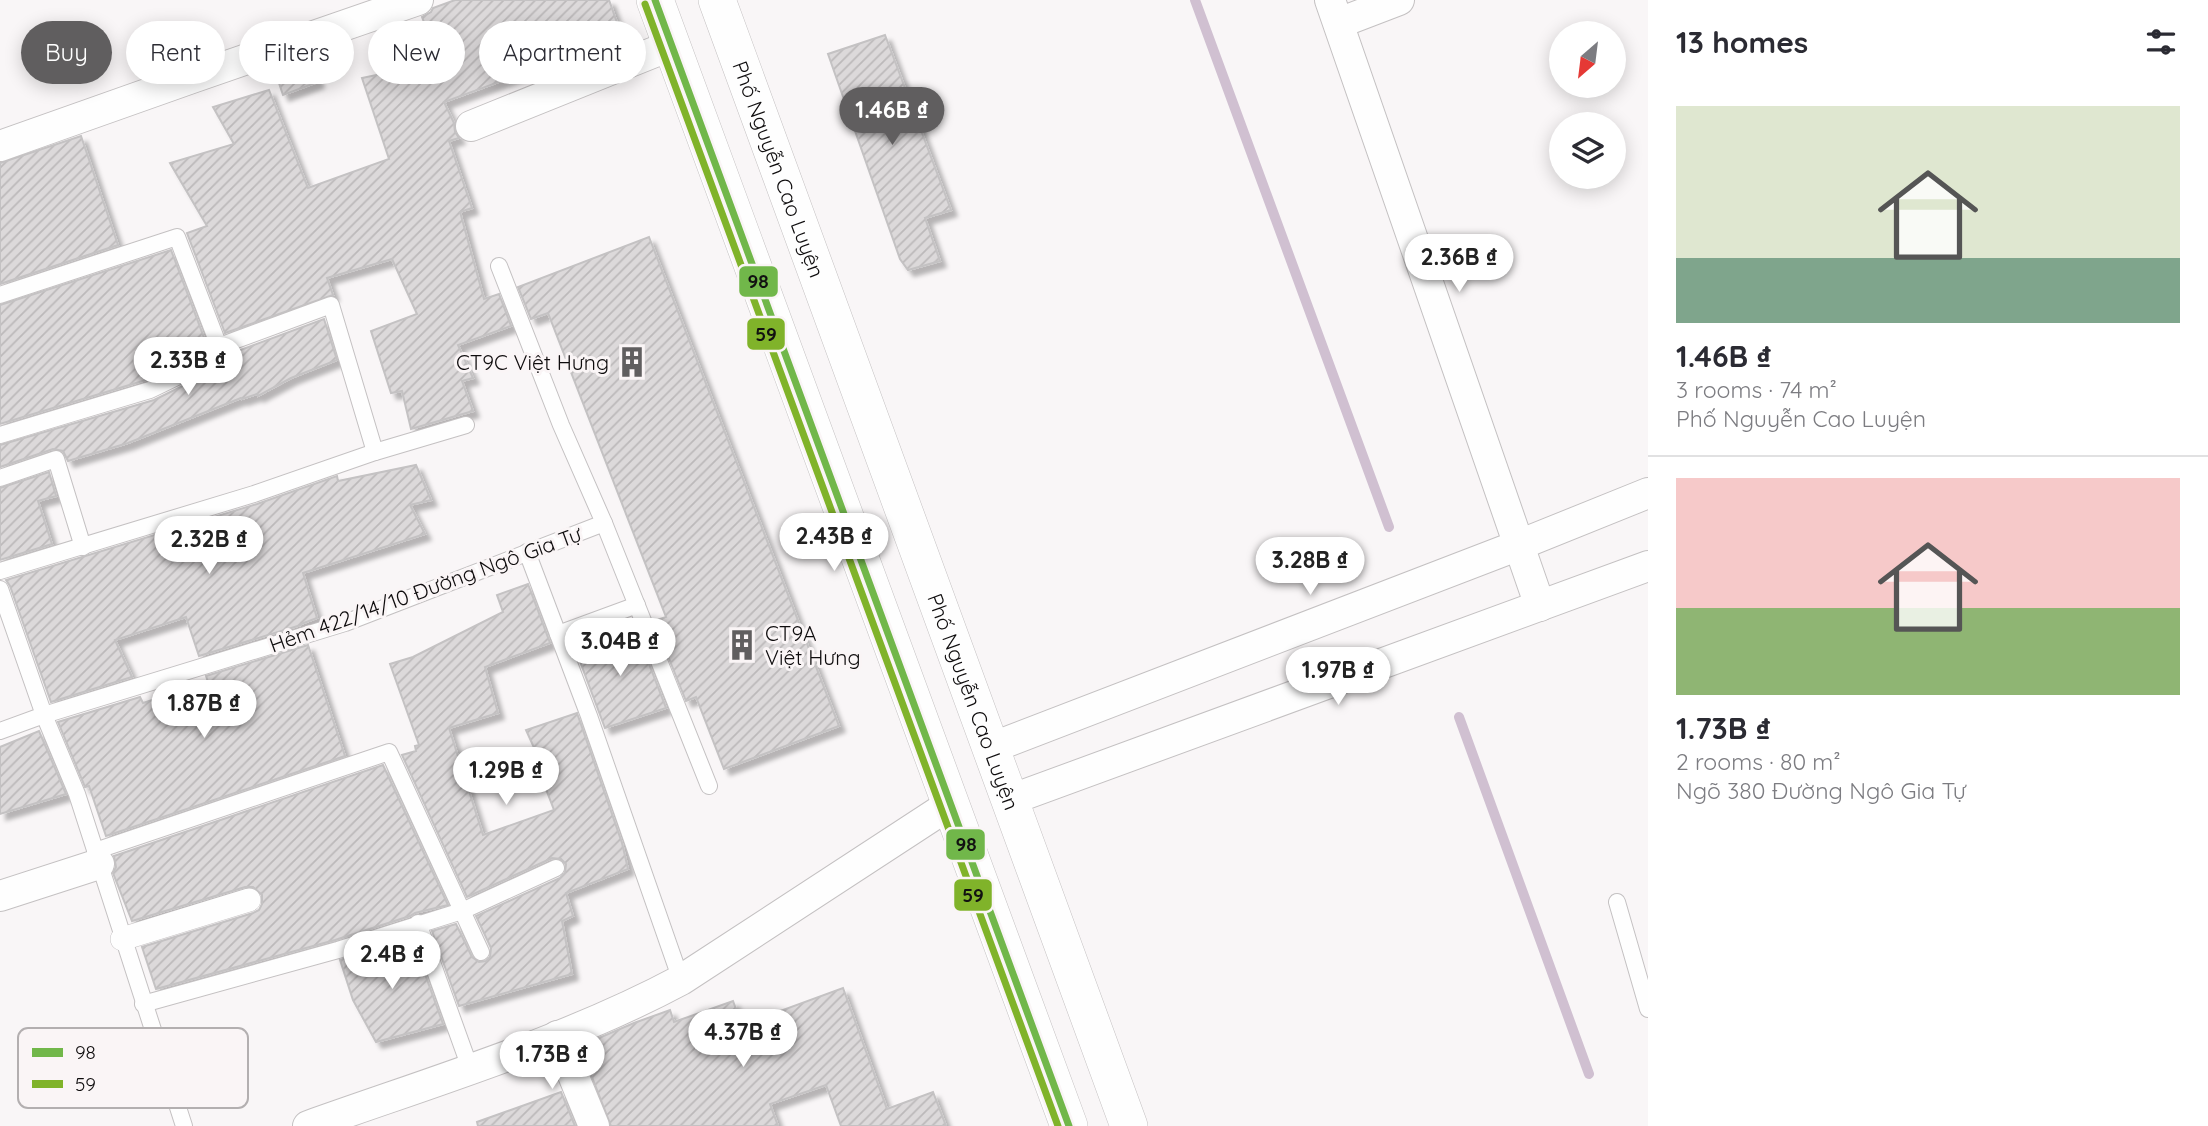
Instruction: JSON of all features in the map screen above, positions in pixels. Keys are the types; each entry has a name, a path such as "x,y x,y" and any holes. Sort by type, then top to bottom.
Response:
{"street":[{"path":"0,146 418,0"},
{"path":"655,0 1069,1126"},
{"name":"Phố Nguyễn Cao Luyện","path":"717,0 1129,1126"},
{"path":"1399,0 1334,12 1540,606"},
{"path":"471,126 672,45"},
{"path":"991,748 1648,493"},
{"path":"1010,800 1648,566"},
{"path":"316,1124 557,1036 635,1004 681,980 949,805"},
{"path":"0,896 97,858"},
{"path":"122,939 249,900"},
{"path":"557,1036 594,1126"}],"lane":[{"path":"0,295 177,237 217,341 212,360 150,390 0,435"},
{"path":"499,266 709,786"},
{"path":"216,352 331,305 375,452"},
{"path":"0,572 466,425"},
{"path":"0,478 56,460 83,547"},
{"name":"Hẻm 422/14/10 Đường Ngô Gia Tự","path":"0,731 44,715 345,623 604,523"},
{"path":"527,552 681,980"},
{"path":"0,589 44,715 77,794 151,1028"},
{"path":"558,634 637,605"},
{"path":"97,858 389,752 481,952"},
{"path":"143,1004 338,950 462,911 556,868"},
{"path":"1617,902 1648,1009"},
{"path":"418,923 470,1068"},
{"path":"178,1108 184,1126"}],"building":[{"path":"455,0 609,0 616,21 479,21 479,84 493,84 444,102 459,138 449,141 472,208 460,212 484,299 499,294 511,326 458,345 473,378 462,381 473,411 411,429 402,391 391,393 371,331 417,314 392,259 327,278 333,295 225,333 187,233 207,226 170,163 234,144 213,107 269,90 308,188 389,159 362,78 368,77 368,84 465,84 465,21 424,21 422,17 433,8"},
{"path":"885,35 951,210 925,218 940,261 908,270 900,259 828,54"},
{"path":"279,84 313,84 283,95"},
{"path":"81,136 118,245 0,284 0,163"},
{"path":"649,237 839,726 724,769 696,697 686,701 654,621 666,617 548,313 531,319 518,287"},
{"path":"171,250 206,343 206,351 146,380 0,424 0,305"},
{"path":"324,319 337,360 291,378 258,396 257,394 241,398 128,443 68,461 63,451 53,449 0,467 0,445 154,400 218,369 225,362 227,355"},
{"path":"416,465 431,500 410,505 425,534 303,573 317,618 199,656 186,617 115,640 132,677 51,702 6,580 257,504 337,476 338,481"},
{"path":"49,472 56,496 38,501 52,544 0,560 0,488"},
{"path":"528,584 550,643 485,667 498,713 449,728 483,835 554,810 541,776 546,774 526,730 577,713 622,843 628,869 566,893 573,916 562,921 572,974 459,1006 432,931 456,924 472,957 479,962 486,961 490,957 491,948 476,916 560,878 565,873 566,864 561,859 552,858 467,897 402,755 416,751 415,746 419,745 390,664 413,657 503,612 497,595"},
{"path":"635,628 666,708 605,728 575,648"},
{"path":"308,645 345,756 106,836 89,786 85,787 58,722 140,697 143,703 208,682 206,676"},
{"path":"39,731 66,794 0,814 0,747"},
{"path":"383,765 448,905 415,913 335,940 156,989 142,947 253,913 259,910 262,904 262,895 253,887 245,887 132,921 113,873 116,867 114,856"},
{"path":"412,938 443,1024 376,1042 353,1000 340,960"},
{"path":"843,988 887,1109 933,1092 946,1126 841,1126 826,1085 770,1104 778,1126 611,1126 580,1046 670,1010 674,1022 733,1001 742,1025"},
{"path":"561,1092 575,1126 478,1126 477,1122"}],"waterway":[{"path":"1195,0 1389,527"},
{"path":"1459,717 1589,1074"}],"transit line":[{"name":"98","path":"655,0 1069,1126"},
{"name":"59","path":"645,4 1058,1126"}],"place":[{"name":"CT9C Việt Hưng","path":"632,362"},
{"name":"CT9A Việt Hưng","path":"742,645"}]}
